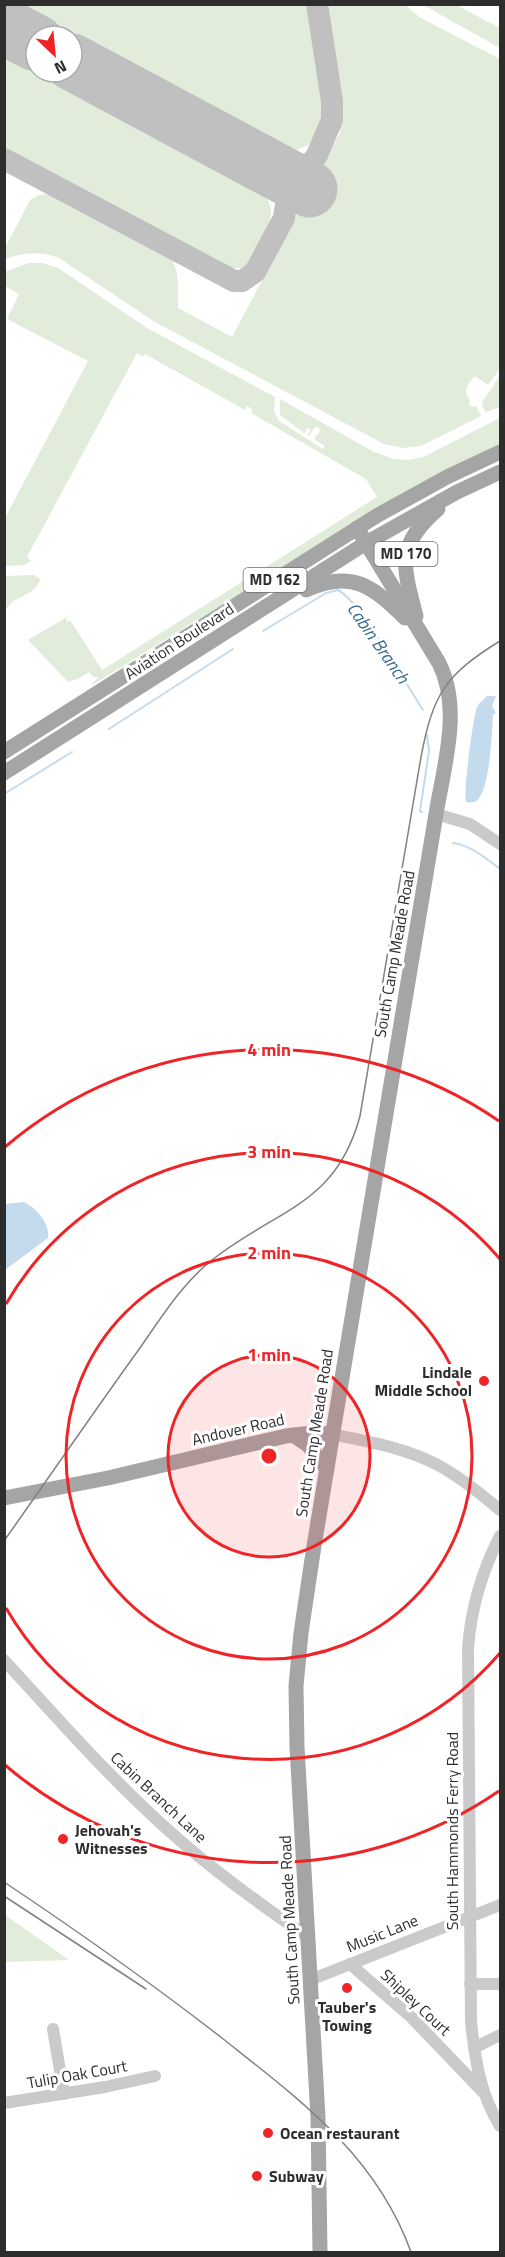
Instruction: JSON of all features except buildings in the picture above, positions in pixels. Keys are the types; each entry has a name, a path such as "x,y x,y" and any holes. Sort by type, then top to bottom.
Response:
{"main road":[{"name":"Aviation Boulevard","path":"4,752 357,528 412,495 501,452"},
{"name":"Aviation Boulevard","path":"4,773 366,543 457,492 501,472"},
{"name":"MD 170","path":"421,633 405,575 406,554 420,525 457,492"},
{"name":"MD 170","path":"357,528 421,633"},
{"path":"257,612 326,582 351,581 375,590 421,633"},
{"name":"South Camp Meade Road","path":"320,2253 319,2144 297,1747 296,1686 301,1633 332,1434 448,740 450,696 446,676 421,633"},
{"name":"Andover Road","path":"4,1498 99,1480 293,1435 332,1434"},
{"path":"293,1435 308,1445 327,1469"}],"street":[{"path":"436,814 470,824 501,844"},
{"name":"Andover Road","path":"332,1434 385,1445 436,1464 501,1510"},
{"name":"South Hammonds Ferry Road","path":"501,1536 483,1574 470,1626 468,1648 470,1984 475,2052 483,2092 501,2126"},
{"name":"Cabin Branch Lane","path":"4,1660 98,1762 167,1830 247,1895 309,1938"},
{"name":"Music Lane","path":"310,1980 501,1905"},
{"name":"Shipley Court","path":"350,1964 411,2017 483,2092"},
{"path":"470,1984 501,1984"},
{"path":"53,2029 64,2094"},
{"path":"457,2065 501,2035"},
{"name":"Tulip Oak Court","path":"4,2103 155,2076"}],"green space":[{"path":"5,5 307,5 323,104 321,128 317,137 302,148 281,150 269,147 84,47 84,24 40,24"},
{"path":"328,5 405,5 419,17 500,59 500,369 488,385 475,376 467,387 469,405 476,406 481,415 479,417 421,446 403,448 384,444 155,322 59,258 31,253 5,259 5,248 30,200 39,195 49,194 170,258 177,275 178,308 232,337 340,133 343,105"},
{"path":"423,5 456,5 500,28 500,48"},
{"path":"4,49 24,59 24,84 70,84 256,184 270,205 268,225 250,261 240,268 228,267 5,147"},
{"path":"29,263 42,263 58,268 147,328 275,397 274,412 279,421 323,449 325,446 314,439 320,431 319,428 315,427 309,436 307,435 311,430 308,428 304,433 280,415 280,399 374,452 394,459 409,460 423,457 500,418 500,446 227,605 192,623 91,686 98,677 93,677 89,672 68,682 28,640 67,617 66,622 70,620 102,670 377,497 366,479 251,413 252,409 247,406 245,410 145,354 143,357 137,353 27,557 31,561 24,565 5,566 5,518 88,361 7,319 19,294 5,286 4,272"},
{"path":"500,375 500,407 486,412 482,406 483,401"},
{"path":"34,575 40,579 38,585 13,602 5,611 5,576"},
{"path":"5,1915 69,1960 5,1962"}],"water":[{"path":"487,696 496,696 492,706 496,713 493,715 486,782 476,801 466,802 467,771 475,714 478,706"},
{"path":"24,1202 41,1217 47,1227 48,1238 5,1270 5,1204"}],"waterway":[{"name":"Cabin Branch","path":"263,631 326,593 338,590 359,610 423,710"},
{"name":"Cabin Branch","path":"109,729 233,649"},
{"name":"Cabin Branch","path":"422,812 420,811 429,751 427,735"},
{"name":"Cabin Branch","path":"4,794 72,752"},
{"name":"Cabin Branch","path":"453,843 472,849 500,869"}],"taxiway":[{"path":"276,172 295,170 312,162 332,120 332,101 317,4"},
{"path":"4,159 234,281 242,281 255,272 284,218 287,198 276,172"}],"runway":[{"path":"4,26 24,37"},
{"path":"84,68 309,189"}],"tram line":[{"path":"4,1541 189,1282 212,1260 301,1203 320,1188 336,1169 349,1146 360,1116 421,757 431,717 444,688 454,676 481,653 500,641"},
{"path":"4,1882 169,1997 307,2107 333,2132 378,2186 396,2217 411,2252"},
{"path":"4,1896 146,1989"}],"place":[{"name":"Lindale Middle School","path":"484,1381"},
{"name":"Jehovah's Witnesses","path":"63,1839"},
{"name":"Tauber's Towing","path":"347,1988"},
{"name":"Ocean restaurant","path":"268,2133"},
{"name":"Subway","path":"257,2176"}]}
